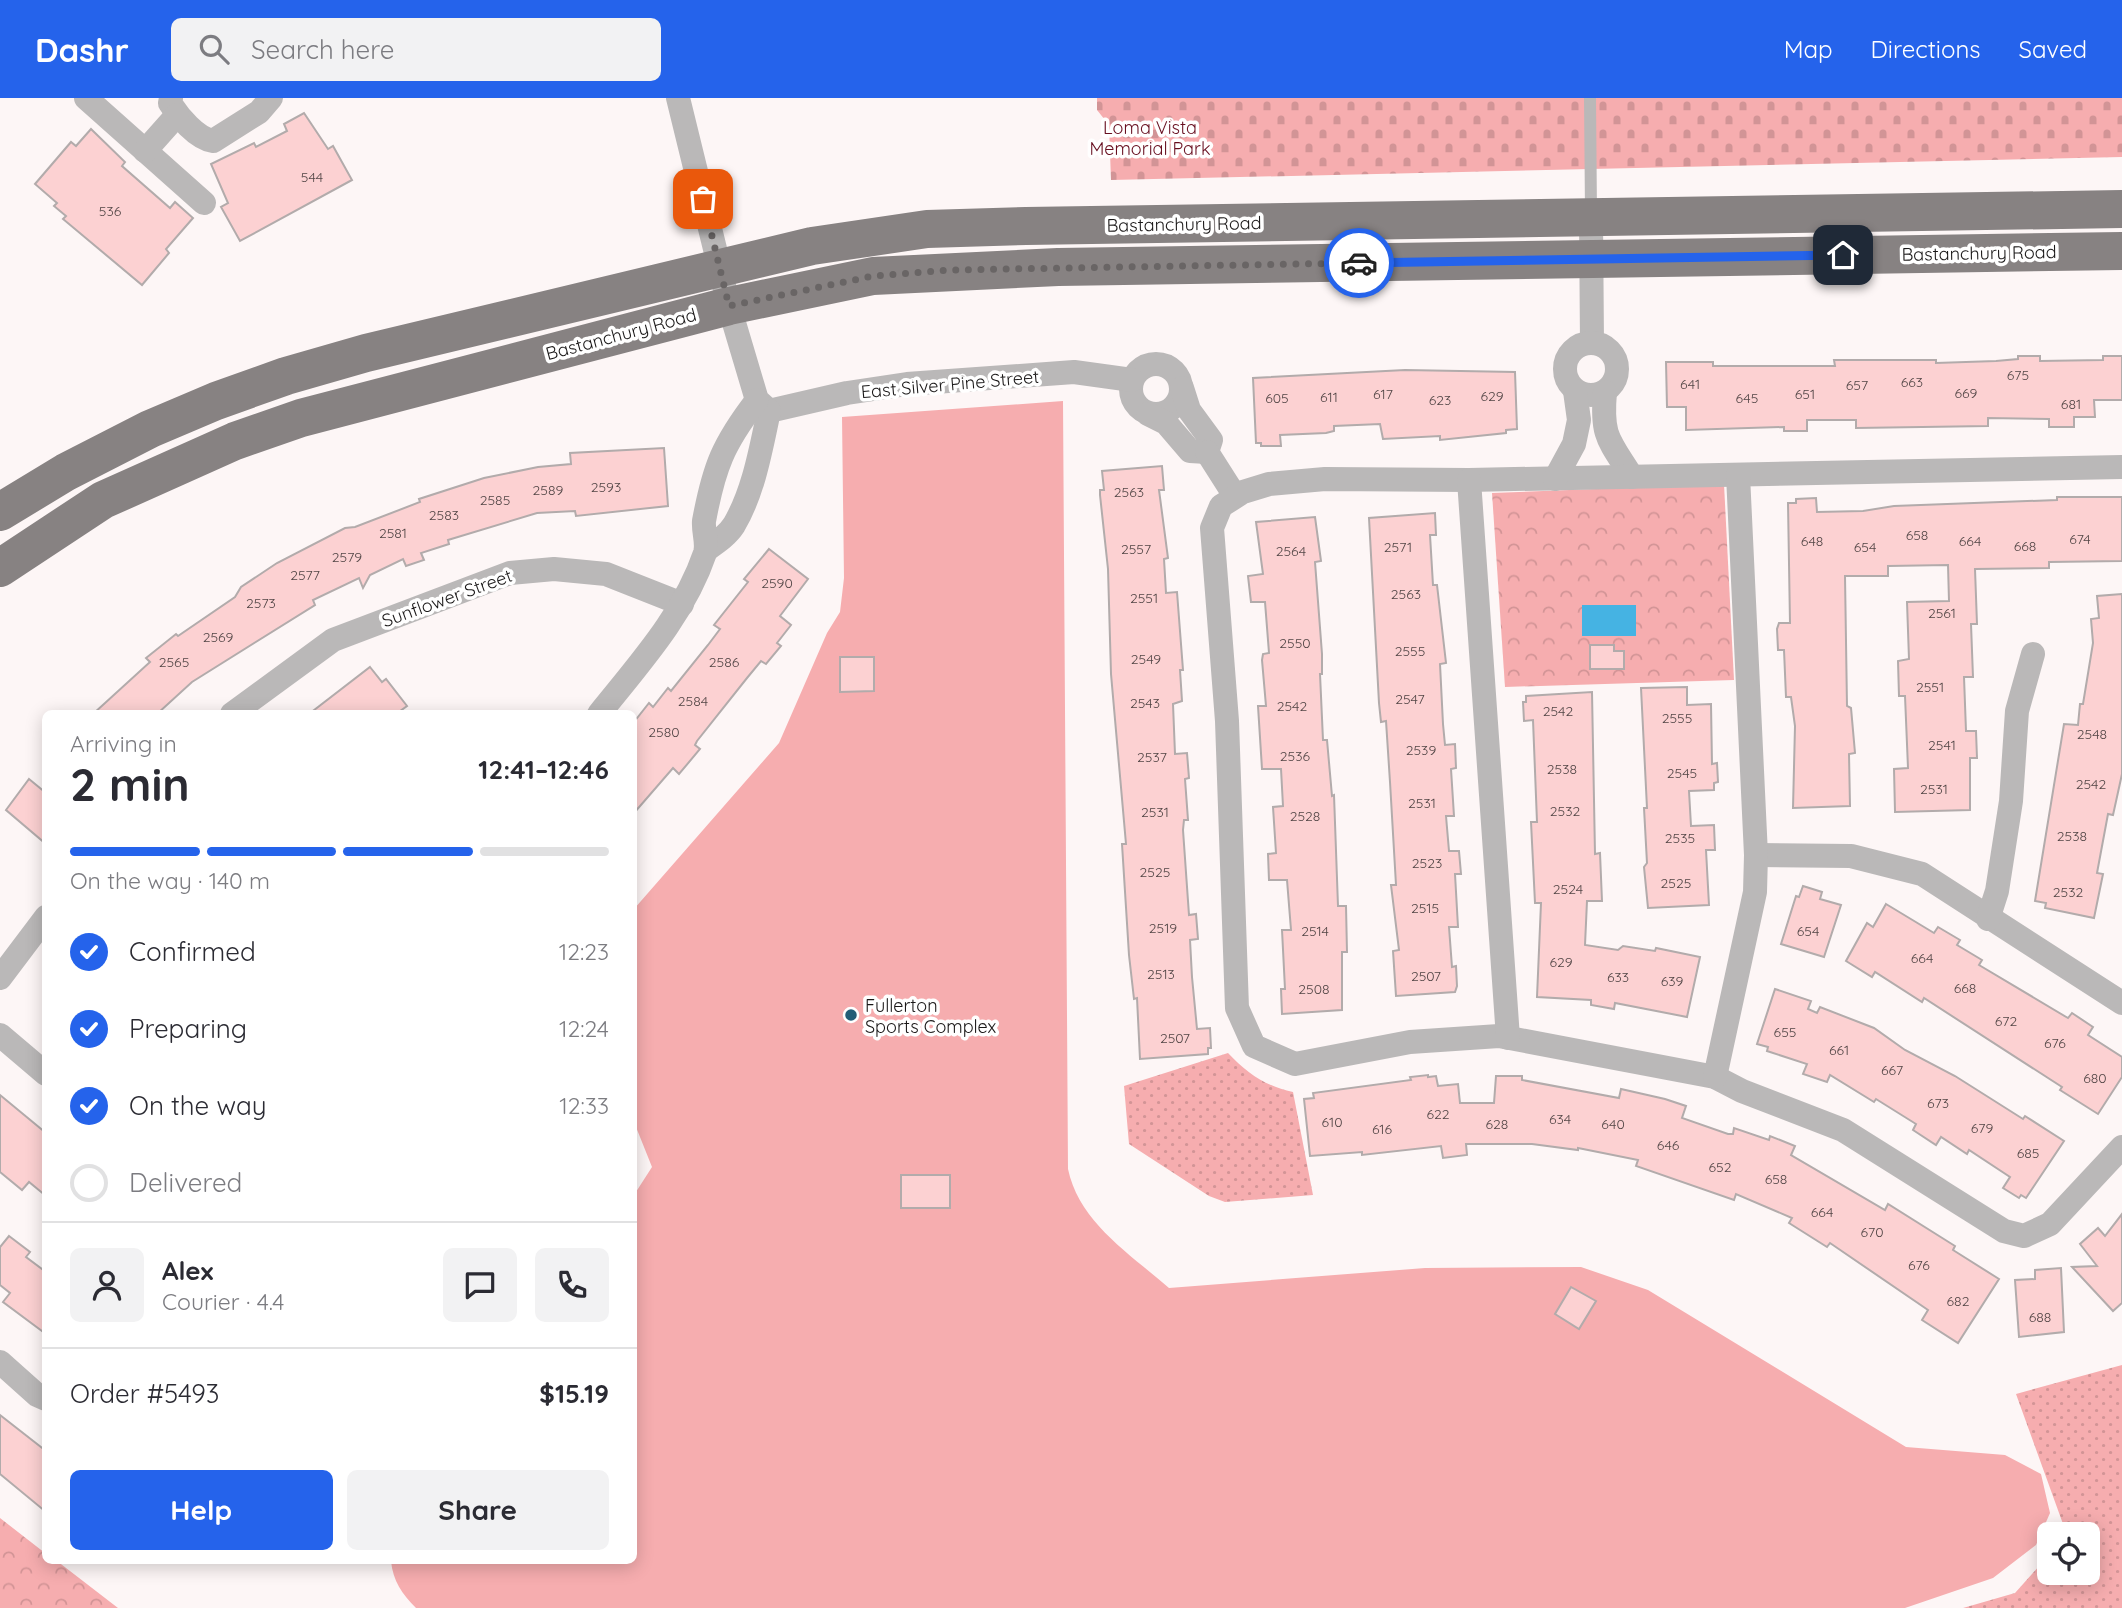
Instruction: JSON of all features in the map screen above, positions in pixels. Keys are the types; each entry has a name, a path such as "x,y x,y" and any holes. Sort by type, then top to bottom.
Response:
{"main road":[{"name":"Bastanchury Road","path":"0,512 66,472 150,429 216,401 286,376 719,266 812,246 927,229 2122,209"},
{"name":"Bastanchury Road","path":"0,568 103,500 234,441 383,395 729,306 873,276 949,270 2122,251"}],"street":[{"path":"86,98 204,203"},
{"path":"145,151 174,106 205,139 213,141 259,112 269,104 271,98"},
{"path":"678,98 729,306 763,406 757,464 746,494 734,524 725,537 706,550"},
{"path":"1591,218 1591,343"},
{"path":"1555,478 1574,444 1579,420 1575,391 1567,381 1564,365 1576,347 1591,343 1608,349 1617,367 1616,379 1605,392 1590,396 1575,391"},
{"path":"1156,363 1174,370 1189,410 1212,440 1207,452 1190,451 1166,424 1141,411 1131,397 1132,380 1144,366 1156,363"},
{"name":"East Silver Pine Street","path":"763,406 907,384 1074,372 1132,380"},
{"path":"1148,414 1157,415 1174,407 1182,388"},
{"path":"1605,392 1602,424 1632,477"},
{"path":"602,710 656,644 682,604 706,550 704,526 712,481 730,435 763,406"},
{"path":"1207,452 1235,496"},
{"path":"2122,467 1469,480 1325,479 1269,484 1235,496 1221,506 1212,528 1227,721 1237,1008 1255,1046 1295,1063 1410,1042 1508,1038 1715,1077 1843,1130 2004,1231 2024,1236 2050,1224 2122,1147"},
{"path":"1715,1077 1755,892 1756,855 1738,475"},
{"path":"1469,480 1508,1038"},
{"path":"712,481 723,494 746,494"},
{"name":"Sunflower Street","path":"237,710 333,640 510,573 554,569 606,575 682,604"},
{"path":"1987,919 1997,891 2011,801 2017,711 2034,654"},
{"path":"1756,855 1851,856 1923,874 1987,919 2122,1003"},
{"path":"0,978 42,922"},
{"path":"0,1035 42,1071"},
{"path":"0,1362 42,1398"}],"lane":[{"path":"1590,98 1591,218"}],"green space":[{"name":"Loma Vista Memorial Park","path":"1097,98 2122,98 2122,157 1111,180 1109,125 1097,110"},
{"name":"Fullerton Sports Complex","path":"1063,401 1068,1169 1074,1188 1095,1221 1108,1236 1169,1288 1425,1268 1581,1267 1648,1290 1906,1447 2005,1455 2041,1474 2050,1513 2046,1522 2037,1522 2036,1545 1993,1578 1905,1608 416,1608 399,1587 391,1564 637,1564 637,1190 652,1167 637,1130 637,906 779,743 827,633 840,612 844,578 842,417"},
{"path":"1724,484 1734,680 1505,687 1492,493"},
{"path":"1228,1053 1257,1078 1293,1092 1313,1195 1225,1202 1209,1196 1129,1144 1124,1086"},
{"path":"2122,1365 2122,1608 1963,1608 2015,1593 2037,1568 2037,1585 2100,1585 2100,1522 2062,1522 2016,1394"},
{"path":"0,1518 42,1551 42,1564 61,1564 118,1608 0,1608"}],"water":[{"path":"1582,605 1636,605 1636,636 1582,636"}],"building":[{"path":"304,113 328,149 333,146 352,180 240,241 221,207 228,203 211,164 254,143 256,147 287,131 284,124"},
{"path":"91,129 125,162 122,166 170,208 175,202 193,218 166,249 169,253 142,285 63,219 66,216 54,206 57,203 35,184 71,142 76,146"},
{"path":"2018,356 2040,356 2040,361 2103,360 2103,356 2122,356 2122,400 2094,400 2095,417 2074,417 2074,427 2049,427 2049,419 1988,418 1988,426 1856,428 1856,420 1807,420 1807,431 1784,431 1784,427 1686,430 1686,407 1667,407 1666,362 1713,362 1713,366 1835,366 1834,360 1936,360 1936,363 1996,361 2018,359"},
{"path":"1405,370 1515,372 1517,429 1506,430 1506,433 1440,440 1440,436 1383,439 1380,424 1334,426 1334,431 1326,433 1280,435 1281,446 1261,446 1261,443 1256,443 1253,378"},
{"path":"664,448 668,506 576,516 575,511 537,513 448,540 449,544 421,553 424,560 406,566 403,559 370,575 363,588 359,578 313,600 315,605 192,682 161,710 97,710 150,662 146,658 176,634 178,636 235,597 241,587 277,563 345,528 355,527 420,502 419,499 484,478 538,467 571,464 570,453"},
{"path":"1162,466 1164,490 1159,490 1168,558 1164,559 1166,593 1177,592 1183,670 1180,670 1182,701 1173,704 1175,754 1187,753 1189,778 1185,779 1188,820 1184,820 1183,830 1189,915 1196,914 1198,939 1190,940 1192,977 1197,1029 1210,1028 1211,1048 1208,1048 1208,1054 1140,1059 1137,998 1134,999 1129,955 1122,844 1126,844 1111,674 1108,569 1100,490 1104,490 1102,471"},
{"path":"2057,497 2122,497 2122,561 2049,562 2049,568 1975,569 1977,624 1971,624 1973,677 1964,677 1966,731 1976,731 1977,758 1970,758 1970,810 1895,812 1894,769 1908,768 1905,696 1899,696 1898,661 1909,659 1907,602 1949,601 1948,565 1888,566 1888,576 1845,576 1847,706 1851,708 1855,753 1849,754 1850,806 1793,808 1795,726 1791,697 1786,697 1784,650 1778,650 1777,629 1779,623 1790,623 1788,503 1796,503 1796,499 1816,498 1817,512 1863,511 1894,506 2057,500"},
{"path":"1435,513 1436,535 1430,535 1433,585 1437,585 1446,663 1440,664 1443,724 1445,745 1455,744 1456,768 1451,769 1454,816 1446,816 1449,851 1459,851 1461,874 1455,874 1458,927 1449,927 1452,967 1456,966 1457,986 1455,992 1396,996 1393,951 1399,950 1391,885 1396,885 1386,721 1381,722 1379,703 1369,518"},
{"path":"1315,517 1321,561 1315,562 1322,654 1320,674 1323,740 1327,740 1332,796 1334,795 1338,906 1346,906 1347,952 1342,952 1342,1010 1282,1014 1281,989 1285,989 1282,930 1291,930 1287,880 1269,880 1268,854 1276,853 1273,807 1283,806 1281,769 1262,769 1258,706 1266,706 1262,660 1263,654 1269,653 1265,602 1251,602 1248,576 1263,574 1256,522"},
{"path":"769,549 808,579 780,616 791,625 777,643 781,646 766,664 761,661 747,678 697,741 695,745 700,749 679,774 673,768 637,810 637,718 649,703 653,707 668,688 671,691 708,645 720,629 714,625 748,582 744,579"},
{"path":"2122,594 2122,774 2113,815 2108,814 2097,873 2103,874 2094,918 2045,908 2046,903 2035,901 2064,724 2078,725 2080,704 2083,704 2093,643 2091,619 2099,618 2097,596"},
{"path":"1590,645 1614,645 1614,651 1624,651 1624,669 1590,669"},
{"path":"840,657 874,657 874,691 840,692"},
{"path":"370,667 382,682 386,679 407,706 402,710 314,710"},
{"path":"1687,687 1687,705 1711,704 1712,764 1717,763 1718,782 1714,783 1714,790 1689,791 1691,826 1714,825 1715,850 1706,850 1709,905 1648,908 1644,867 1647,863 1644,808 1647,808 1641,688"},
{"path":"1592,692 1595,854 1600,853 1602,901 1587,901 1585,945 1618,950 1623,946 1655,951 1656,948 1700,957 1687,1017 1615,1003 1614,1009 1591,1005 1591,1000 1537,997 1541,903 1535,903 1531,822 1537,822 1533,720 1524,721 1523,702 1526,702 1526,696"},
{"path":"29,779 42,790 42,841 6,810"},
{"path":"1803,886 1822,892 1820,899 1841,905 1824,957 1781,944 1796,896 1799,897"},
{"path":"1886,904 1934,933 1938,927 1960,940 1957,945 1982,960 1979,965 2068,1018 2072,1013 2093,1027 2088,1035 2122,1057 2122,1077 2098,1114 2060,1090 2062,1087 1924,998 1922,1002 1875,972 1872,977 1846,961 1867,923 1873,927"},
{"path":"1775,989 1811,1001 1808,1009 1817,1013 1820,1007 1874,1028 1905,1050 1955,1076 2023,1119 2025,1116 2064,1141 2026,1198 2021,1195 2019,1198 2003,1188 2010,1177 1969,1150 1967,1154 1941,1137 1936,1145 1913,1130 1916,1124 1876,1099 1874,1102 1830,1075 1827,1082 1803,1074 1807,1064 1767,1051 1768,1047 1757,1044"},
{"path":"1436,1076 1438,1086 1458,1084 1460,1103 1494,1103 1496,1076 1522,1076 1522,1080 1619,1098 1621,1089 1665,1099 1686,1106 1682,1118 1728,1134 1733,1134 1734,1128 1769,1140 1770,1136 1795,1146 1791,1155 1885,1210 1888,1204 1955,1246 1953,1250 1999,1279 1958,1343 1922,1320 1928,1310 1830,1243 1827,1247 1789,1223 1792,1218 1736,1194 1734,1200 1636,1166 1638,1160 1578,1148 1532,1144 1466,1144 1467,1155 1443,1158 1441,1146 1362,1155 1362,1152 1310,1156 1304,1099 1314,1098 1313,1093 1411,1080 1410,1077"},
{"path":"0,1095 42,1130 42,1193 29,1182 22,1190 0,1172"},
{"path":"901,1175 950,1175 950,1208 901,1208"},
{"path":"2122,1214 2122,1303 2113,1311 2072,1267 2097,1266 2080,1244 2098,1228 2105,1236"},
{"path":"9,1236 30,1252 26,1257 42,1269 42,1331 3,1302 10,1293 0,1285 0,1247"},
{"path":"2061,1268 2064,1332 2019,1337 2015,1280 2035,1279 2035,1270"},
{"path":"1571,1287 1596,1301 1579,1329 1555,1314"},
{"path":"0,1415 42,1448 42,1509 0,1474"}],"way so far":[{"path":"703,199 729,306 794,290 873,276 949,270 1359,263"}],"place":[{"name":"Fullerton Sports Complex","path":"851,1015"}],"route":[{"path":"1359,263 1843,255"}]}
